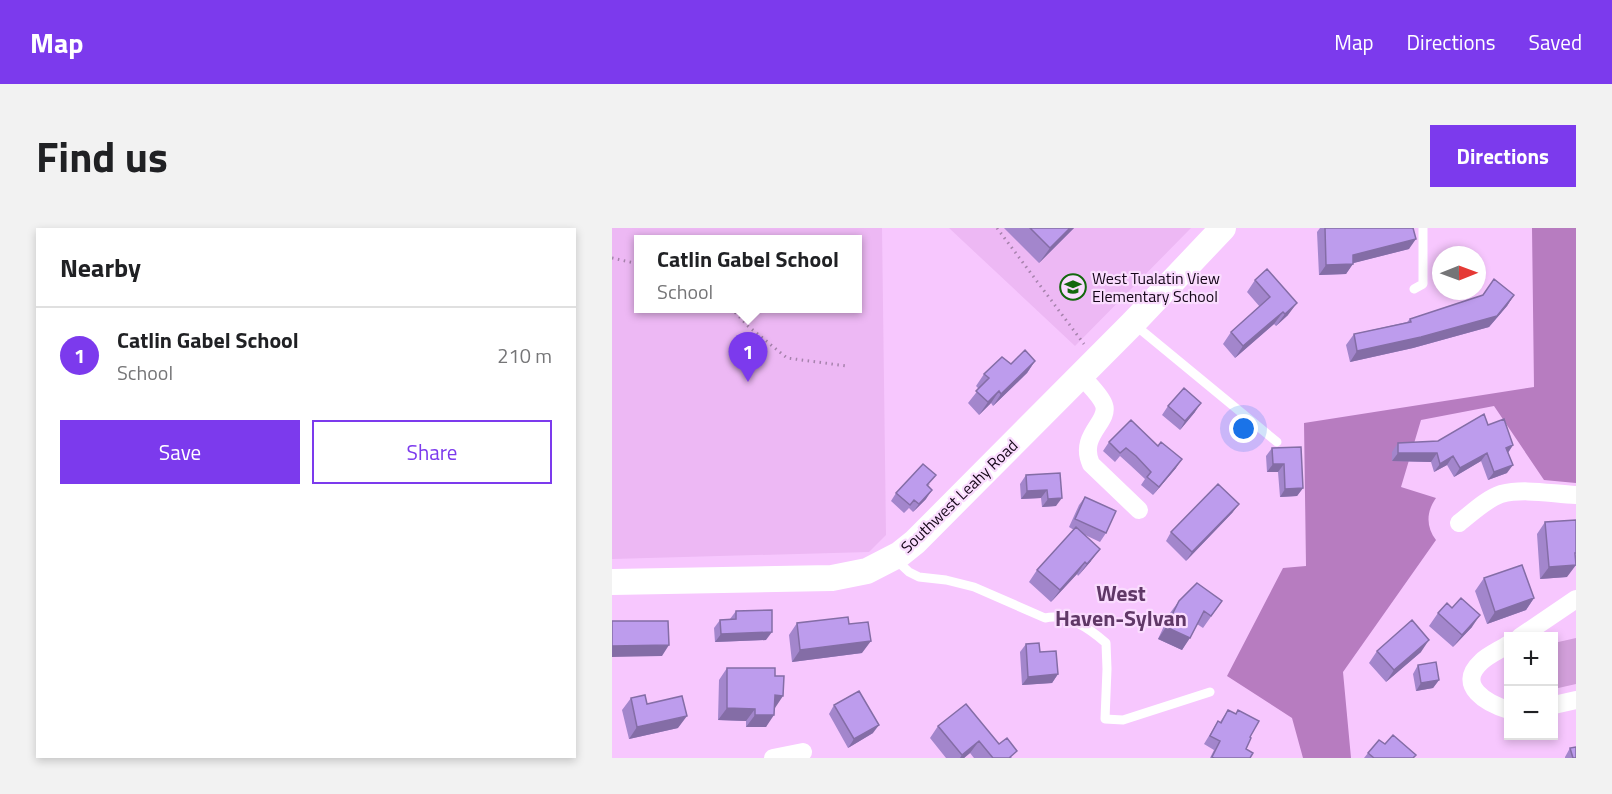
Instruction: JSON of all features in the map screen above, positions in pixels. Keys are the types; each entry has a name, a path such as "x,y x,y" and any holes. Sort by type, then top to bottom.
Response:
{"street":[{"name":"Southwest Leahy Road","path":"612,582 832,578 867,571 893,558 940,519 1223,228"},
{"path":"1088,367 1104,404 1105,412 1089,440 1088,457 1091,464 1139,510"},
{"path":"1459,523 1489,500 1501,494 1520,491 1576,495"},
{"path":"1526,632 1576,599"},
{"path":"1504,647 1479,663 1472,676 1473,688 1477,695 1489,703 1504,708"},
{"path":"1558,704 1576,700"},
{"path":"773,758 803,752"}],"lane":[{"path":"1414,289 1423,284 1423,228"},
{"path":"1133,323 1277,441"},
{"path":"893,558 909,572 919,577 946,580 974,587 1045,618 1056,616 1089,628 1106,643 1105,718 1123,720 1210,692"}],"path":[{"path":"998,228 1088,367"},
{"path":"612,258 634,263"},
{"path":"735,313 787,358 847,366"}],"shaded area":[{"path":"612,228 882,228 886,535 869,552 612,559"},
{"name":"West Tualatin View Elementary School","path":"949,228 1191,228 1075,346"},
{"path":"1532,228 1576,228 1576,483 1544,480 1494,406 1421,420 1401,487 1436,498 1428,519 1430,530 1436,540 1343,672 1351,758 1303,758 1292,718 1227,676 1283,568 1306,566 1304,423 1534,387"},
{"path":"1576,638 1576,684 1558,688 1558,686 1558,642"}],"building":[{"path":"1030,228 1070,228 1050,248"},
{"path":"1325,228 1413,228 1416,239 1353,255 1353,264 1326,265"},
{"path":"1267,269 1297,303 1243,346 1231,332 1270,297 1255,280"},
{"path":"1494,279 1514,295 1497,316 1421,337 1357,351 1354,334 1411,322 1410,319 1468,300 1486,300 1486,291"},
{"path":"1025,350 1035,361 1001,394 999,391 988,402 976,391 989,378 984,374 1002,357 1011,364"},
{"path":"1184,388 1201,403 1185,421 1168,406"},
{"path":"1484,414 1488,425 1504,419 1513,445 1506,448 1513,465 1494,472 1487,453 1460,468 1453,456 1440,464 1437,453 1398,453 1398,443 1438,441"},
{"path":"1131,420 1158,446 1161,442 1182,459 1159,487 1147,477 1151,472 1136,456 1126,448 1120,453 1109,442"},
{"path":"1301,447 1303,488 1285,489 1284,464 1273,464 1272,448"},
{"path":"923,464 936,475 927,485 932,490 919,504 914,500 910,505 896,493"},
{"path":"1060,473 1062,498 1048,499 1047,490 1027,491 1026,475"},
{"path":"1218,484 1239,504 1192,552 1171,532"},
{"path":"1085,497 1116,511 1106,533 1075,519"},
{"path":"1576,520 1576,565 1549,567 1545,522"},
{"path":"1076,527 1100,549 1060,590 1037,570"},
{"path":"1522,565 1534,598 1495,612 1484,578"},
{"path":"1197,583 1222,601 1211,616 1204,611 1190,638 1166,627 1179,601"},
{"path":"1461,598 1480,615 1462,635 1438,613 1447,603 1452,608"},
{"path":"772,610 772,632 721,634 720,620 736,619 736,611"},
{"path":"848,617 849,624 868,622 871,641 800,650 797,623"},
{"path":"1412,620 1429,640 1394,670 1377,651"},
{"path":"612,621 668,621 669,645 612,646"},
{"path":"1039,643 1040,652 1056,651 1058,674 1028,677 1026,644"},
{"path":"1436,662 1439,680 1421,683 1418,665"},
{"path":"727,668 775,668 775,676 784,676 783,696 775,695 774,715 755,715 755,709 727,708"},
{"path":"859,691 879,725 854,739 834,705"},
{"path":"645,695 647,704 682,696 687,716 637,727 631,698"},
{"path":"966,704 999,744 1007,738 1017,751 1009,758 993,758 979,741 962,755 938,726"},
{"path":"1228,710 1236,714 1238,710 1259,721 1246,749 1253,753 1250,758 1212,757 1220,741 1210,736 1218,721 1221,723"},
{"path":"1393,735 1416,755 1413,758 1374,758 1368,753 1379,740 1385,744"},
{"path":"1576,747 1576,758 1573,758 1570,748"}],"place":[{"name":"West Tualatin View Elementary School","path":"1073,287"},
{"name":"Catlin Gabel School","path":"748,382"}],"district":[{"name":"West Haven-Sylvan","path":"1121,606"}]}
